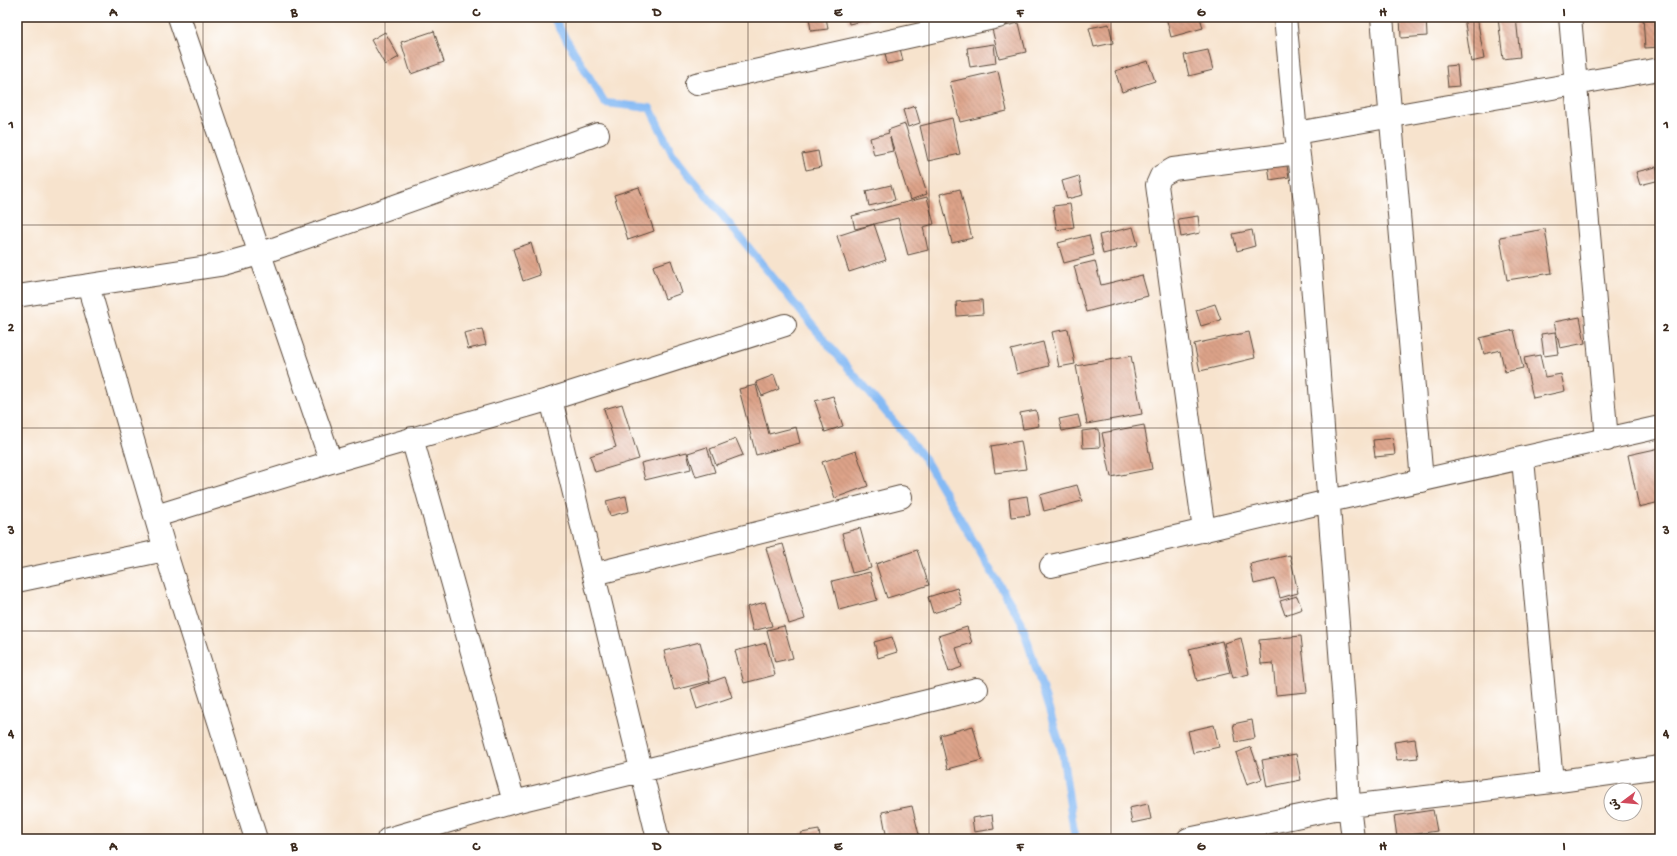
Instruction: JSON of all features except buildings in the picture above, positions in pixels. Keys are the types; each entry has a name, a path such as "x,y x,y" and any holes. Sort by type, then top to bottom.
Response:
{"street":[{"path":"179,17 259,254 332,462"},
{"path":"696,84 998,17"},
{"path":"1285,17 1297,143 1307,217 1344,704 1349,806 1353,839"},
{"path":"1382,17 1422,481"},
{"path":"1570,17 1607,440"},
{"path":"1204,531 1157,185 1161,176 1173,169 1297,143 1390,116 1660,69"},
{"path":"17,296 220,265 259,254 598,134"},
{"path":"88,285 165,550 256,839"},
{"path":"156,516 412,438 552,399 785,325"},
{"path":"552,399 658,839"},
{"path":"1051,566 1329,501 1660,428"},
{"path":"412,438 514,802"},
{"path":"1523,459 1552,782"},
{"path":"594,574 901,497"},
{"path":"17,581 165,550"},
{"path":"388,839 514,802 977,689"},
{"path":"1188,839 1349,806 1552,782 1660,767"}],"waterway":[{"path":"553,17 605,103 650,108 673,155 816,330 923,456 1021,621 1062,751 1075,839"}]}
